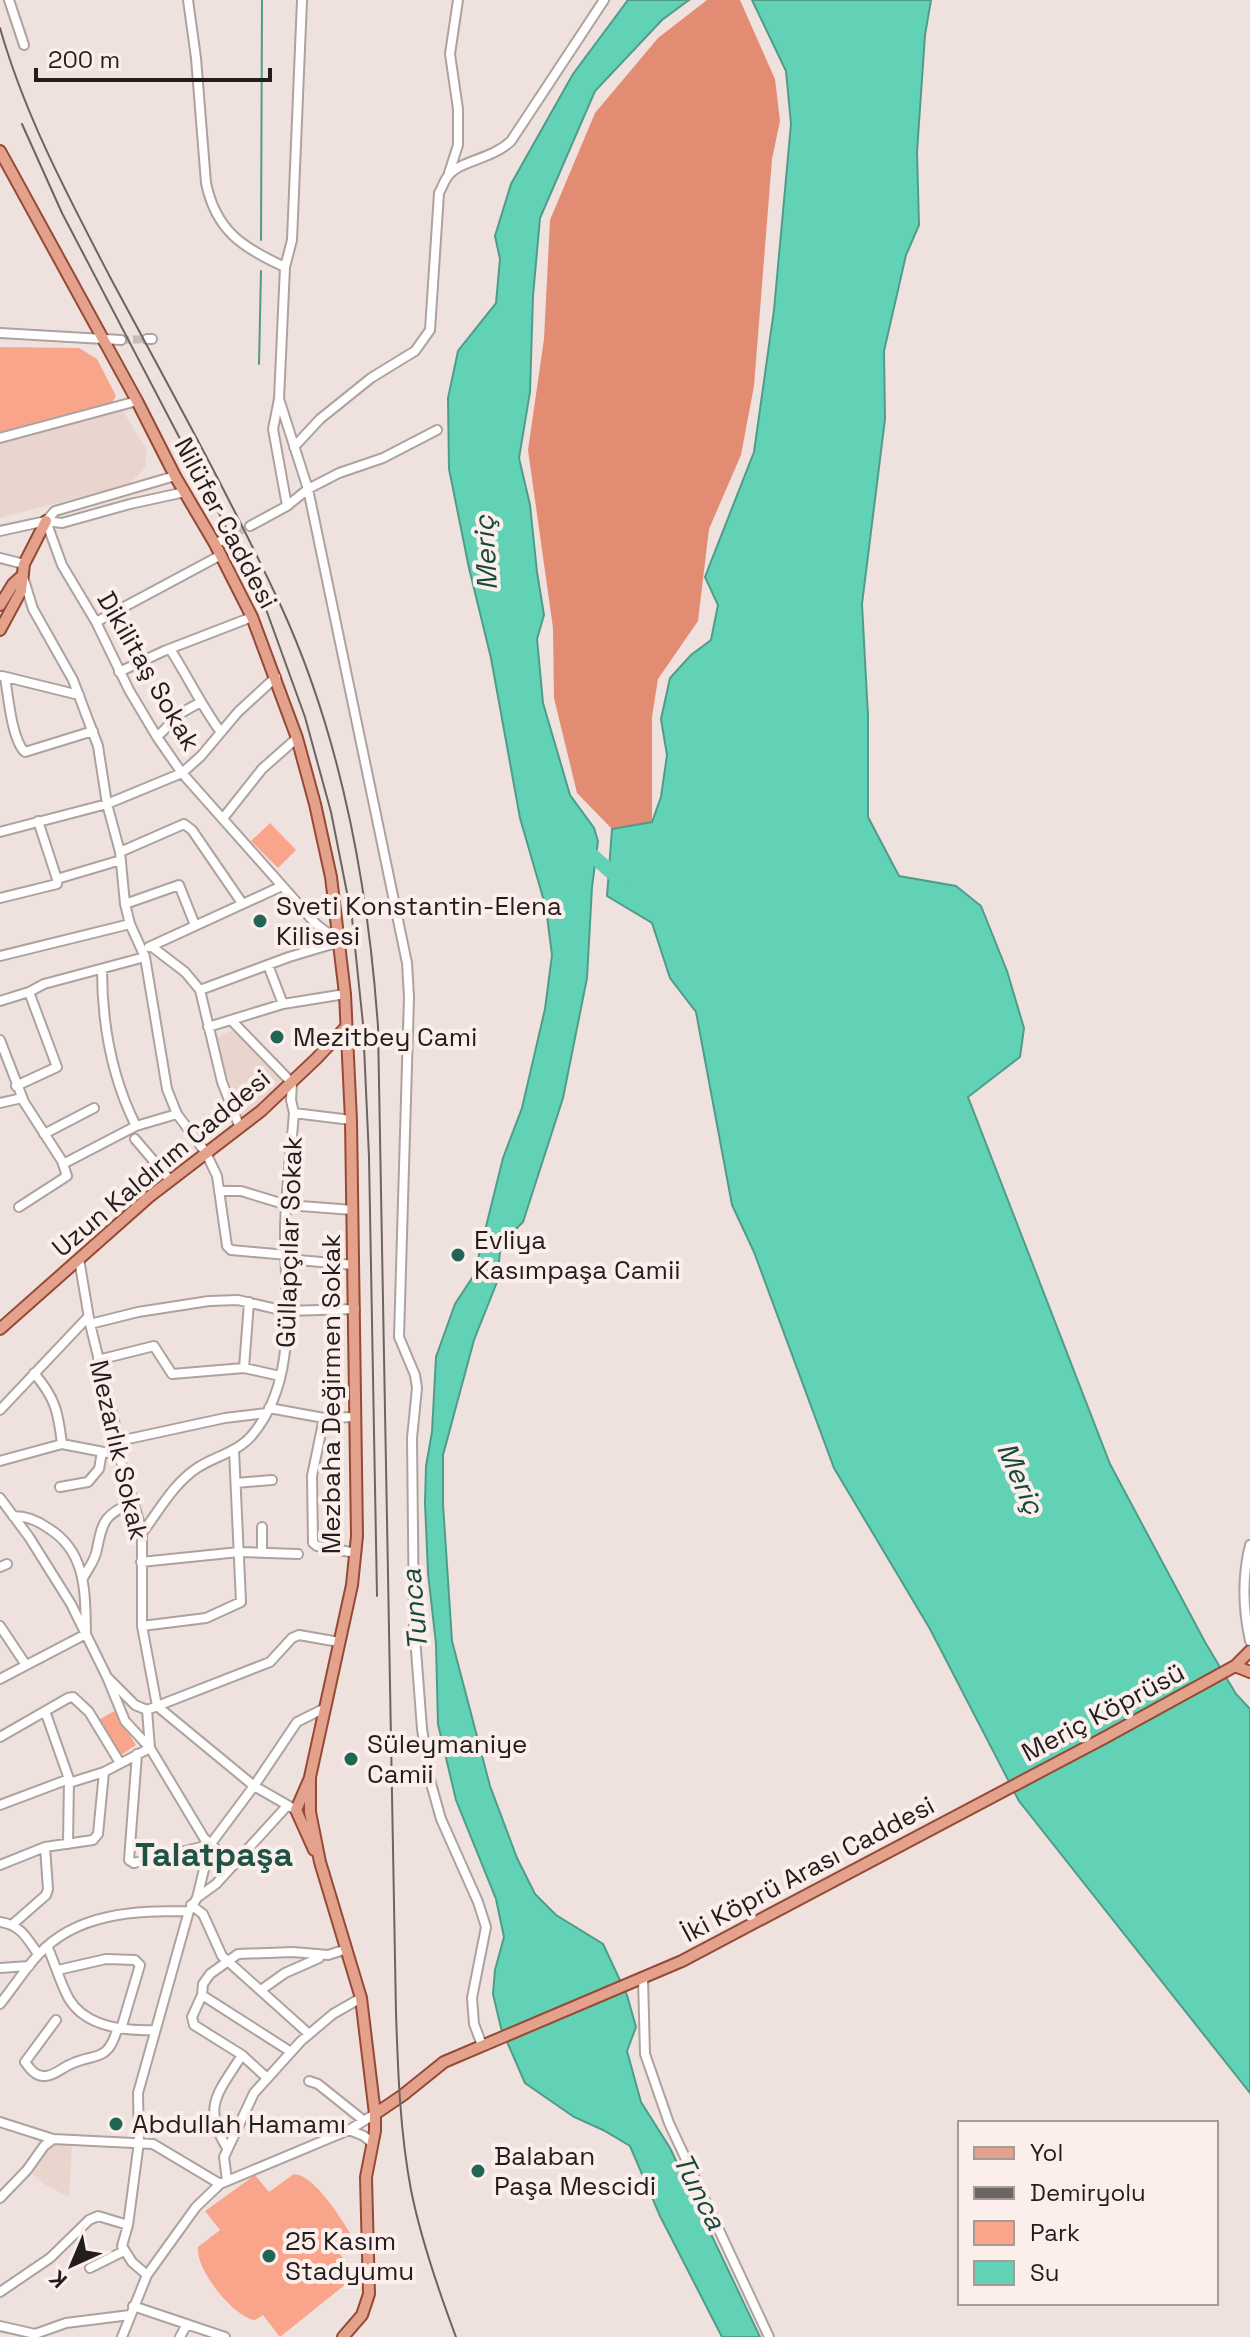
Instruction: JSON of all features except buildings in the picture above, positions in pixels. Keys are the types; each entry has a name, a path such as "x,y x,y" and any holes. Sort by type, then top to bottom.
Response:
{"main road":[{"name":"Nilüfer Caddesi","path":"0,151 252,617 297,738 315,804 331,877 339,942"},
{"path":"0,605 24,570 46,521"},
{"path":"0,630 21,591 24,570"},
{"path":"339,942 346,1027"},
{"name":"Uzun Kaldırım Caddesi","path":"2,1321 170,1180 240,1128 292,1083 346,1027"},
{"name":"Mezbaha Değirmen Sokak","path":"310,1777 356,1553 355,1309 346,1027"},
{"name":"Meriç Köprüsü","path":"992,1796 1235,1666 1250,1651"},
{"path":"1235,1666 1250,1672"},
{"path":"294,1812 310,1777"},
{"path":"310,1777 310,1814 320,1862 361,1998 375,2114 366,2177 369,2294 362,2315 343,2337"},
{"name":"İki Köprü Arası Caddesi","path":"375,2114 444,2062 682,1961 992,1796"},
{"path":"294,1812 306,1821 310,1814"},
{"path":"294,1812 320,1862"}],"street":[{"path":"9,0 24,45"},
{"path":"188,0 210,203 235,238 252,252 285,267"},
{"path":"287,506 273,429 279,399 285,267 292,240 302,0"},
{"path":"294,447 320,419 371,378 415,351 430,330 439,193 458,145 458,109 450,54 458,0"},
{"path":"449,174 463,164 499,153 511,141 604,0"},
{"path":"0,333 121,340"},
{"path":"279,399 308,489 407,963 409,997 399,1337 415,1375 417,1388 412,1453 417,1683 430,1780 441,1819 486,1927 472,1998 474,2024 486,2044"},
{"path":"0,438 137,401"},
{"path":"250,526 339,473 383,458 437,430"},
{"path":"46,521 55,511 175,476"},
{"path":"0,531 46,521 62,523 185,492"},
{"name":"Dikilitaş Sokak","path":"46,521 62,565 96,622 119,672 182,773 316,924 339,942"},
{"path":"215,544 226,538"},
{"path":"96,622 221,555"},
{"path":"0,558 24,570 33,609 79,695 98,746 107,804 120,856 125,904 143,954 167,1089 177,1114 206,1153 217,1176 227,1246 231,1250 354,1265"},
{"path":"119,672 252,617"},
{"path":"170,649 198,693 199,703 220,731"},
{"path":"79,695 2,676 20,748 25,752 93,731"},
{"path":"0,832 107,804 182,773 276,677"},
{"path":"157,737 181,713 199,703"},
{"path":"224,817 262,769 297,738"},
{"path":"0,898 57,884 38,821"},
{"path":"57,879 120,856 184,824 192,830 242,903"},
{"path":"125,904 179,885 195,925"},
{"path":"0,1001 44,984 102,969 143,954 151,946 282,886"},
{"path":"0,956 130,924"},
{"path":"200,990 339,942"},
{"path":"151,946 185,972 200,990 222,1082 240,1128"},
{"path":"268,965 283,1004"},
{"path":"102,969 104,1023 122,1096 136,1126"},
{"path":"16,1086 57,1067 29,992"},
{"path":"208,1027 283,1004 345,994"},
{"path":"232,1021 292,1083"},
{"path":"0,1040 16,1086 63,1164 67,1176 19,1207"},
{"name":"Güllapçılar Sokak","path":"142,1533 183,1480 196,1469 234,1450 253,1434 267,1410 280,1376 286,1357 287,1205 294,1113 292,1083"},
{"path":"0,1103 22,1098"},
{"path":"44,1134 94,1108"},
{"path":"294,1113 351,1120"},
{"path":"63,1164 136,1126 177,1114"},
{"path":"135,1139 170,1180"},
{"path":"219,1191 241,1191 287,1205 353,1210"},
{"name":"Mezarlık Sokak","path":"79,1259 89,1320 119,1441 119,1455 142,1533 142,1626 157,1706"},
{"path":"0,1410 89,1320 209,1301 249,1302 285,1311 355,1309"},
{"path":"244,1368 249,1302"},
{"path":"98,1360 154,1346 172,1374 244,1368 280,1376"},
{"path":"34,1373 51,1393 58,1414 62,1444"},
{"path":"119,1441 267,1410 324,1418 356,1417"},
{"path":"324,1418 312,1476 313,1543 356,1553"},
{"path":"0,1461 62,1444 119,1455"},
{"path":"142,1626 206,1618 241,1602 234,1450"},
{"path":"60,1487 88,1482 99,1469 102,1452"},
{"path":"236,1483 272,1480"},
{"path":"1,1501 59,1582 130,1727 150,1748 198,1831 234,1865"},
{"path":"83,1579 97,1552 98,1535 103,1523 111,1514 134,1501"},
{"path":"13,1516 37,1521 63,1539 80,1562 86,1634"},
{"path":"262,1527 262,1552"},
{"path":"1250,1545 1244,1590 1250,1641"},
{"path":"141,1562 239,1552 298,1554"},
{"path":"0,1626 26,1665"},
{"path":"0,1679 86,1634"},
{"path":"107,1677 135,1705 147,1710 270,1662 292,1638 299,1635 339,1642"},
{"path":"0,1737 68,1698 79,1701 89,1712 120,1763"},
{"path":"124,1717 127,1708 135,1705"},
{"path":"0,2004 47,1946 79,1926 107,1915 192,1905 294,1812 254,1786 157,1706"},
{"path":"147,2275 132,2262 122,2246 128,2225 139,2142 138,2093 210,1845 297,1722 325,1708"},
{"path":"147,1710 150,1748"},
{"path":"45,1711 69,1781 68,1844"},
{"path":"130,1727 140,1728 149,1721"},
{"path":"0,1805 104,1772 150,1748"},
{"path":"137,1754 129,1860 134,1863 210,1845"},
{"path":"0,1865 45,1847 93,1840 98,1834 104,1772"},
{"path":"13,1924 46,1895 45,1847"},
{"path":"192,1905 203,1914 227,1961 309,2034"},
{"path":"0,1922 13,1924 23,1932 38,1954"},
{"path":"47,1946 74,2006 119,2030 154,2030"},
{"path":"261,1990 301,1964 347,1949"},
{"path":"267,2078 242,2055 194,2025 192,2017 202,1995 203,1984 210,1974 238,1954 293,1952 328,1955"},
{"path":"56,2020 25,2062 32,2072 41,2076 105,2054 119,2030 140,1965 135,1960 106,1959 58,1970"},
{"path":"0,1968 29,1966"},
{"path":"643,1978 645,2054 669,2123 769,2337"},
{"path":"202,1995 291,2052"},
{"path":"224,2182 227,2148 254,2093 309,2034 333,2014 361,1998"},
{"path":"227,2148 215,2128 216,2098 242,2055"},
{"path":"309,2081 318,2084 363,2120"},
{"path":"122,2337 147,2275 196,2207 224,2182 349,2130 375,2114"},
{"path":"0,2122 53,2139 153,2144 224,2182"},
{"path":"349,2130 373,2144"},
{"path":"0,2198 53,2139"},
{"path":"0,2292 50,2258 89,2220 98,2216 128,2225"},
{"path":"90,2268 124,2251"},
{"path":"0,2326 35,2334 56,2332 66,2323 132,2311 225,2337"},
{"path":"180,2337 187,2324"}],"shaded area":[{"path":"707,0 740,0 775,79 780,121 772,159 754,386 741,455 709,529 698,621 658,679 652,717 652,822 612,829 577,793 554,698 553,628 528,450 544,339 550,220 595,113 658,38"},
{"path":"123,411 147,450 145,468 129,484 0,518 0,444"},
{"path":"232,1030 285,1084 243,1120 214,1039"},
{"path":"50,2144 72,2145 69,2197 44,2184 29,2171"}],"green space":[{"path":"0,347 79,348 97,359 116,396 110,406 0,434"},
{"path":"270,823 296,850 278,868 251,841"},
{"path":"114,1711 136,1745 121,1755 97,1721"},
{"name":"25 Kasım Stadyumu","path":"294,2174 302,2176 319,2190 352,2236 349,2245 340,2254 356,2276 280,2337 263,2315 255,2320 246,2317 227,2302 209,2279 198,2247 220,2230 205,2211 255,2175 269,2192"}],"water":[{"path":"628,0 689,0 662,20 595,91 540,218 533,296 530,392 519,458 530,505 544,615 537,639 543,703 570,795 594,828 598,841 587,978 563,1098 523,1222 508,1237 500,1252 497,1282 474,1340 443,1455 443,1504 452,1641 490,1786 517,1858 535,1894 556,1915 603,1944 627,1995 636,2027 627,2051 641,2102 670,2148 760,2337 722,2337 660,2216 630,2146 574,2117 525,2083 501,2028 493,1994 495,1970 504,1937 496,1899 456,1800 438,1724 436,1644 428,1573 426,1466 432,1432 436,1357 455,1304 474,1275 503,1158 522,1108 545,1009 552,955 546,908 520,818 491,658 449,469 448,398 458,351 496,303 500,259 495,236 511,184 573,74"},
{"path":"752,0 931,0 925,35 917,152 919,225 906,255 884,351 885,419 862,604 868,716 868,817 899,876 956,886 981,906 1007,971 1024,1028 1020,1057 968,1097 1110,1464 1205,1642 1236,1694 1250,1709 1250,2093 1019,1801 930,1629 834,1468 754,1252 732,1205 696,1012 670,978 652,923 607,896 612,829 652,822 661,797 667,755 661,719 670,678 691,655 711,640 718,605 705,577 754,452 774,310 791,124 786,71"}],"waterway":[{"path":"261,240 262,0"},
{"path":"259,364 261,271"},
{"name":"Meriç","path":"581,845 622,882"}],"tunnel":[{"path":"121,340 147,339"},
{"path":"226,538 250,526"}],"railway":[{"path":"0,28 22,93 63,186 219,480 280,604 320,706 359,865 378,1027 400,2102 415,2209 430,2264 456,2337"},
{"path":"22,124 62,213 235,544 267,612 305,717 331,812 352,918 363,1024 369,1157 377,1596"}],"place":[{"name":"Sveti Konstantin-Elena Kilisesi","path":"260,921"},
{"name":"Mezitbey Cami","path":"277,1037"},
{"name":"Evliya Kasımpaşa Camii","path":"458,1255"},
{"name":"Süleymaniye Camii","path":"351,1759"},
{"name":"Abdullah Hamamı","path":"116,2124"},
{"name":"Balaban Paşa Mescidi","path":"478,2171"},
{"name":"25 Kasım Stadyumu","path":"269,2256"}],"district":[{"name":"Talatpaşa","path":"214,1854"}],"water label":[{"name":"Tunca","path":"414,1610"},
{"name":"Tunca","path":"700,2191"}]}
